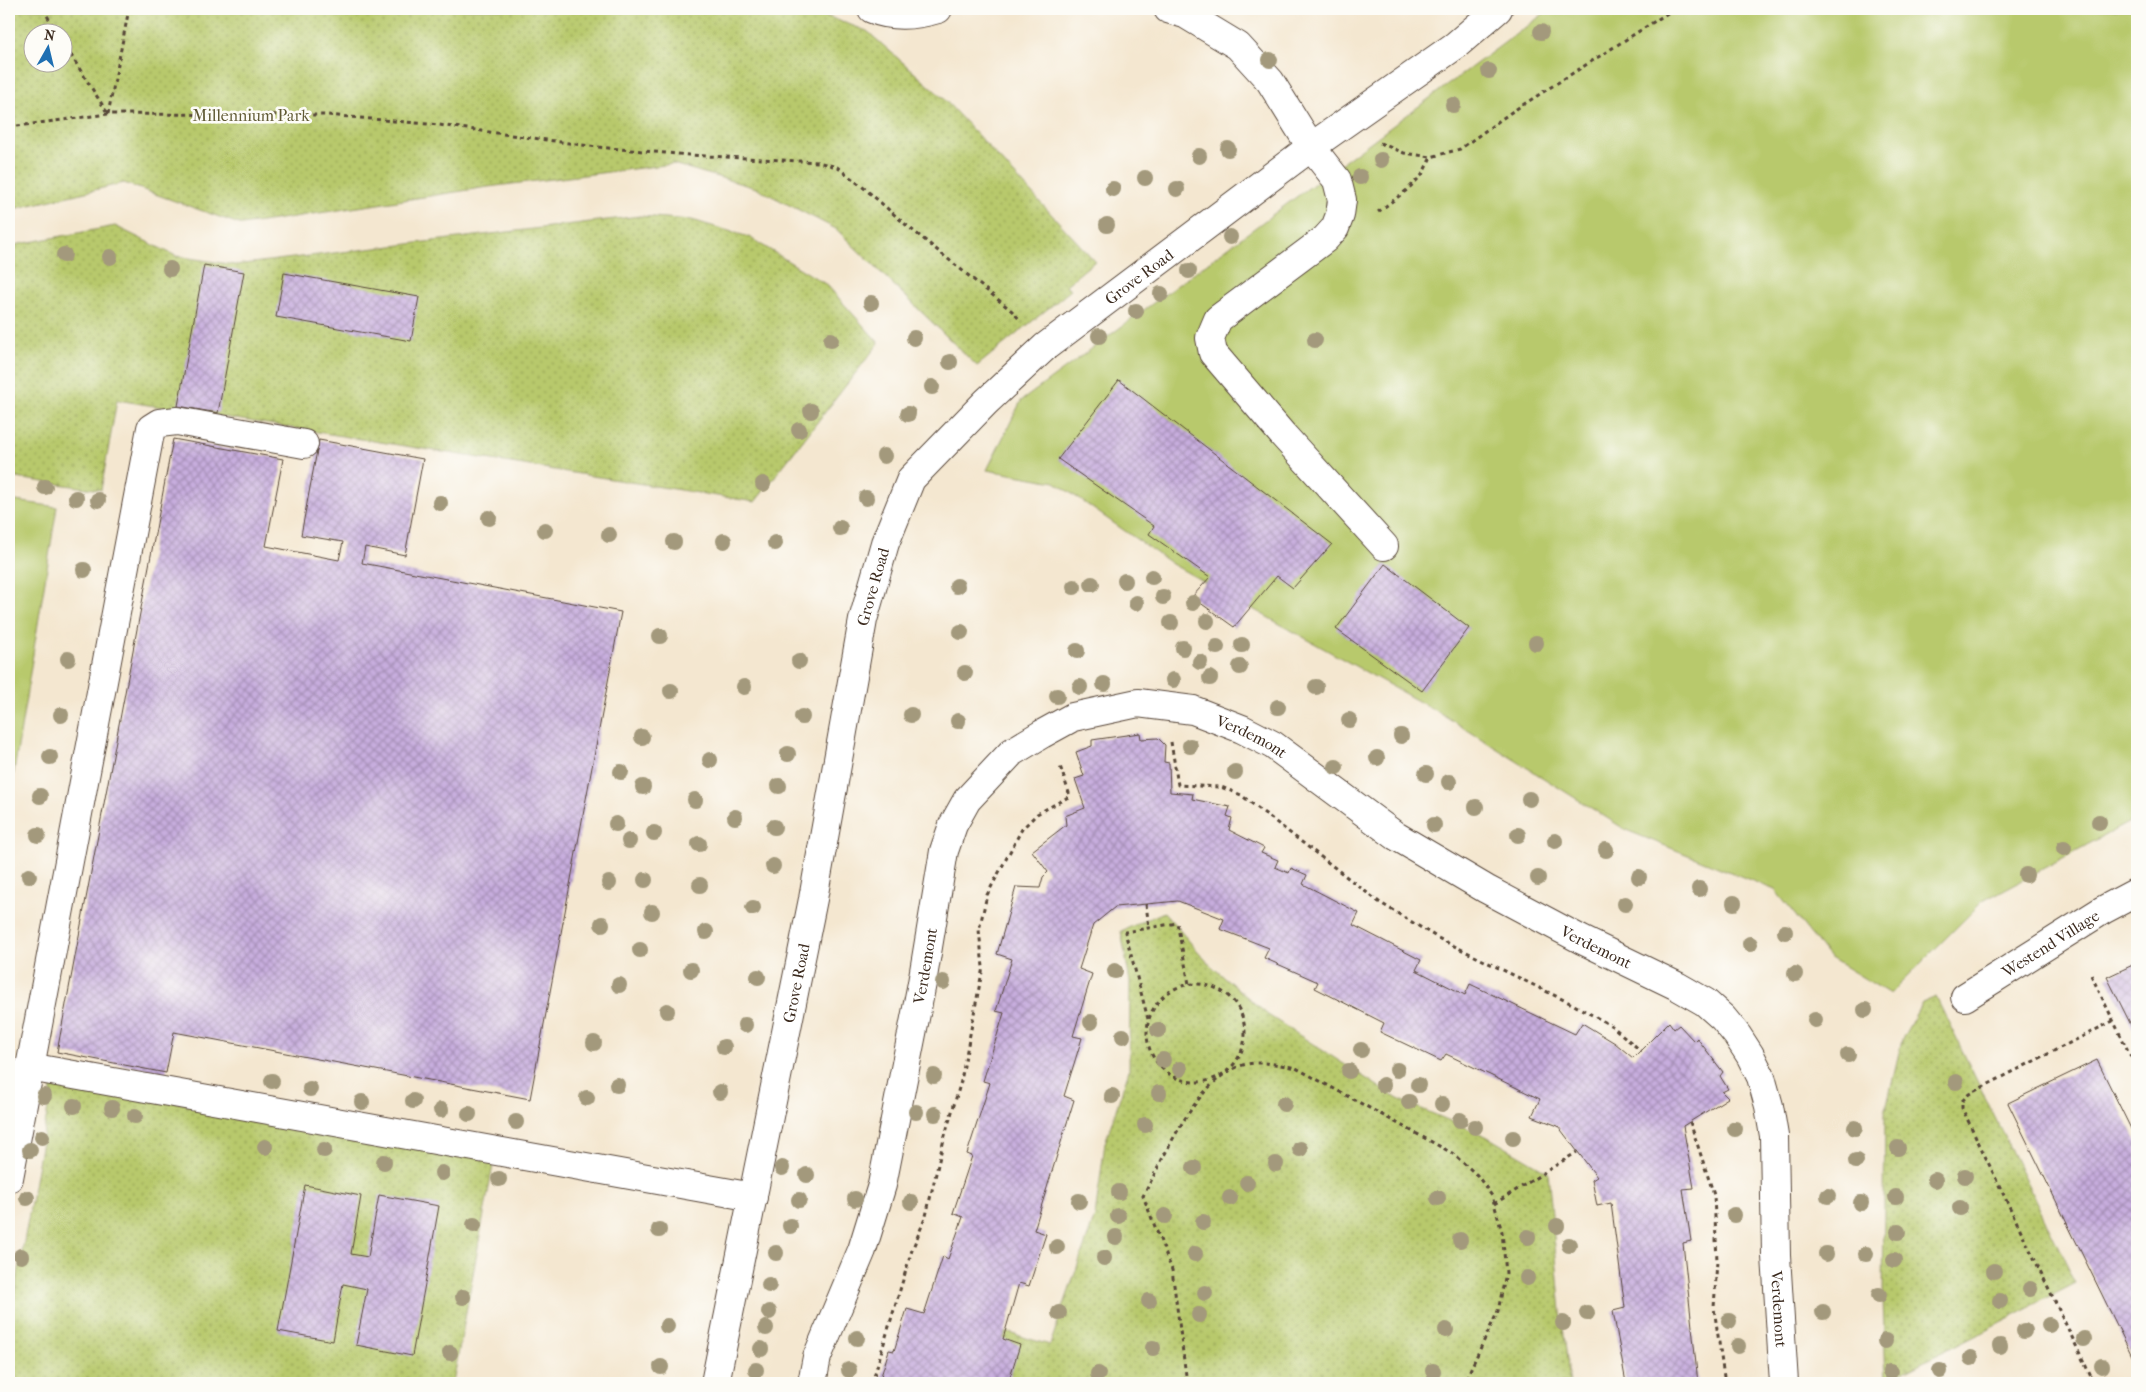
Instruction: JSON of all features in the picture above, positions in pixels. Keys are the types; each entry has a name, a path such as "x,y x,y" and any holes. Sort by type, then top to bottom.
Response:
{"street":[{"path":"872,9 880,12 918,15 938,9"},
{"path":"1168,9 1185,14 1238,46 1270,81 1311,147 1337,180 1342,200 1340,215 1335,228 1324,239 1218,319 1210,338 1214,353 1283,435 1384,546"},
{"name":"Grove Road","path":"715,1383 813,899 863,620 885,543 911,479 986,402 1045,347 1311,147 1456,45 1498,9"},
{"path":"9,1178 151,428 159,423 177,421 304,444"},
{"name":"Verdemont","path":"812,1383 818,1356 862,1250 882,1185 922,983 944,851 953,825 967,800 1012,752 1073,717 1138,703 1193,710 1242,729 1273,745 1396,836 1486,889 1582,940 1677,986 1705,1002 1723,1018 1737,1035 1750,1056 1760,1077 1769,1106 1774,1136 1776,1256 1784,1383"},
{"name":"Westend Village","path":"1965,997 2103,910 2137,892"},
{"path":"29,1066 753,1197"}],"path":[{"path":"43,9 51,22"},
{"path":"108,114 129,9"},
{"path":"1340,126 1404,153 1431,157 1460,149 1510,114 1674,9"},
{"path":"72,57 108,114"},
{"path":"9,127 108,114 327,114 439,125 598,147 689,155 818,162 837,167 864,188 1012,311 1045,347"},
{"path":"1340,215 1364,217 1376,213 1407,190 1422,175 1431,157"},
{"path":"1170,739 1178,785 1221,787 1241,795 1379,902 1438,938 1574,1005 1612,1026 1641,1050"},
{"path":"872,1383 912,1250 926,1216 944,1139 961,1081 983,967 980,930 987,895 1022,829 1037,814 1070,796 1059,762"},
{"path":"1146,904 1149,928"},
{"path":"1189,984 1177,923 1125,932 1148,1020 1147,1044 1153,1059 1163,1071 1178,1080 1193,1083 1210,1081 1247,1064 1272,1064 1296,1068 1452,1153 1477,1174 1492,1196 1502,1232 1506,1274 1498,1311 1464,1383"},
{"path":"2091,975 2137,1069"},
{"path":"1148,1020 1160,998 1173,989 1189,984 1205,984 1221,990 1233,1001 1242,1015 1245,1031 1243,1048 1236,1062 1203,1094 1188,1114 1143,1196 1172,1270 1187,1383"},
{"path":"2094,1383 1962,1108 1962,1101 1968,1094 2114,1021"},
{"path":"1690,1122 1714,1195 1717,1261 1714,1308 1724,1377"},
{"path":"1494,1204 1577,1152"}],"green space":[{"name":"Millennium Park","path":"9,9 807,9 867,31 942,97 1095,261 1066,285 1071,290 977,366 836,229 756,188 673,164 488,187 242,225 124,183 9,210"},
{"path":"1550,9 2137,9 2137,818 1983,901 1890,994 1829,957 1775,890 1626,830 1445,716 1172,564 1055,482 987,470 1021,401"},
{"path":"640,216 692,220 749,237 827,285 879,343 755,502 117,400 101,490 9,477 9,246 115,226 176,256 235,265"},
{"path":"9,500 57,507 9,802"},
{"path":"1164,912 1209,964 1268,1015 1398,1099 1486,1136 1548,1172 1570,1383 990,1383 1006,1332 1050,1345 1095,1216 1105,1143 1129,1070 1130,982 1121,931"},
{"path":"1936,997 2076,1283 1886,1381 1883,1300 1885,1113 1902,1039 1922,1003"},
{"path":"53,1080 494,1160 453,1383 9,1383 9,1325"}],"building":[{"path":"204,265 244,272 218,413 178,406"},
{"path":"284,273 419,297 411,341 276,317"},
{"path":"1119,380 1332,544 1293,588 1277,576 1234,627 1192,597 1210,577 1149,534 1154,526 1058,459"},
{"path":"173,439 283,459 266,546 339,560 343,542 301,535 319,440 423,459 405,555 365,547 362,563 621,612 530,1099 174,1032 166,1073 57,1052"},
{"path":"1385,564 1469,628 1422,691 1336,629"},
{"path":"1140,733 1141,739 1158,738 1165,745 1164,762 1169,763 1170,792 1193,794 1192,799 1230,807 1227,816 1232,818 1229,830 1264,848 1261,853 1278,860 1275,867 1289,873 1291,868 1307,875 1303,884 1359,913 1353,925 1421,960 1416,970 1465,995 1470,984 1575,1034 1582,1023 1615,1043 1633,1058 1669,1022 1674,1029 1679,1025 1694,1041 1697,1038 1723,1072 1720,1076 1728,1089 1722,1092 1728,1098 1683,1126 1694,1188 1683,1189 1691,1241 1683,1243 1698,1383 1626,1383 1613,1311 1625,1308 1611,1203 1597,1206 1592,1180 1597,1177 1558,1126 1532,1116 1540,1099 1446,1054 1441,1061 1380,1032 1384,1023 1315,988 1318,982 1264,958 1269,948 1220,929 1224,919 1178,901 1115,907 1093,925 1079,969 1092,974 1073,1036 1082,1038 1064,1096 1074,1100 1034,1230 1046,1234 1029,1286 1019,1283 1003,1339 1020,1345 1008,1383 879,1383 889,1350 894,1351 907,1309 924,1314 943,1256 948,1259 963,1217 953,1213 972,1156 967,1154 990,1083 983,1081 1004,1013 996,1011 1012,959 997,954 1016,887 1040,888 1043,877 1048,872 1032,851 1066,825 1065,816 1085,808 1075,779 1084,776 1076,752 1092,746 1092,740"},
{"path":"2137,963 2137,1037 2107,977"},
{"path":"2097,1060 2137,1141 2137,1366 2008,1103"},
{"path":"305,1185 361,1196 351,1254 368,1257 379,1195 439,1206 412,1356 356,1345 367,1289 343,1284 333,1341 278,1331"}]}
